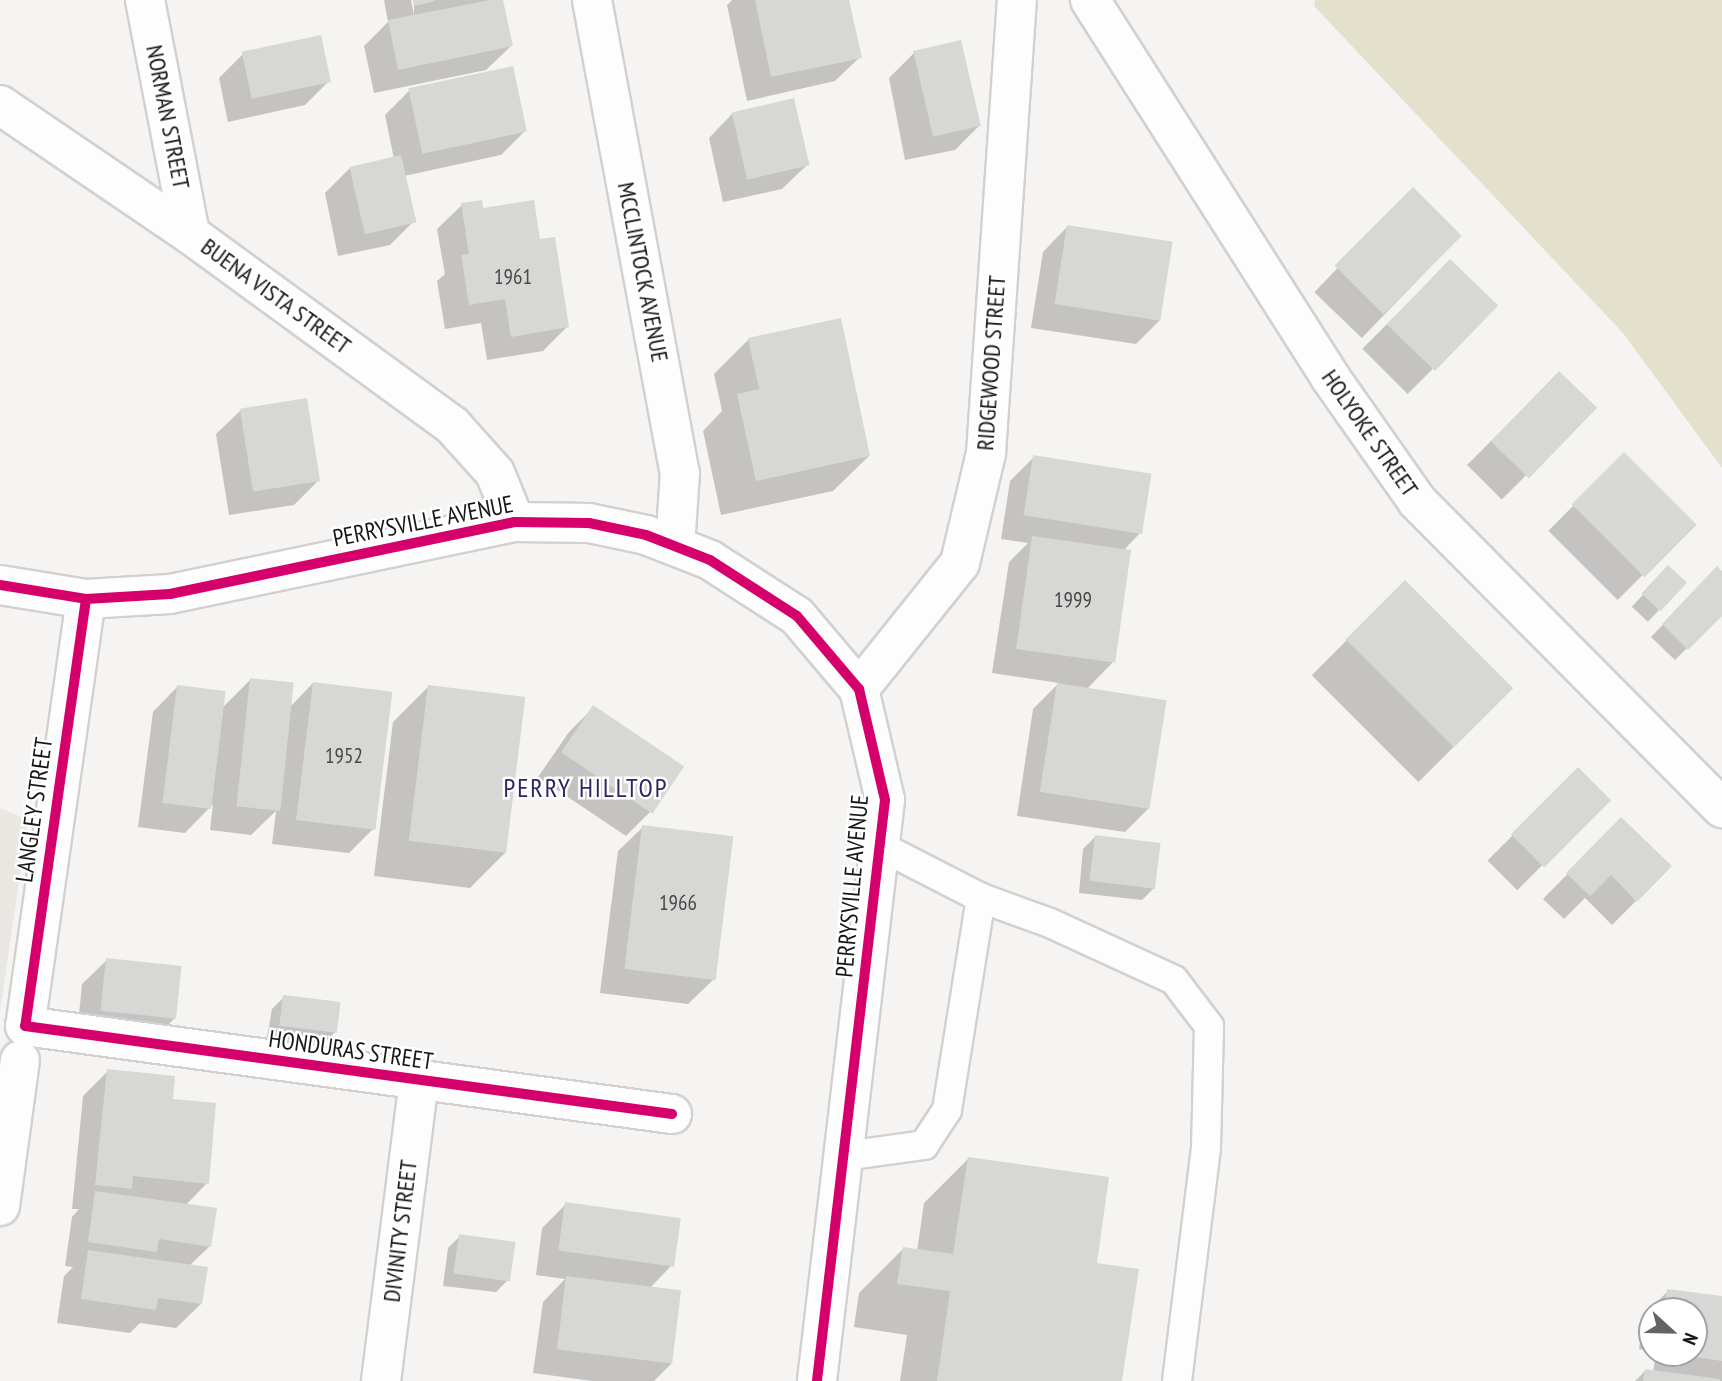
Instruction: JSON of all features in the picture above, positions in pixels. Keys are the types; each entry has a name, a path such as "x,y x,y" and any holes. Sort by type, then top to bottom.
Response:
{"street":[{"name":"NORMAN STREET","path":"145,0 190,234"},
{"name":"MCCLINTOCK AVENUE","path":"592,0 680,474 675,545"},
{"name":"RIDGEWOOD STREET","path":"859,689 960,563 983,466 1017,0"},
{"name":"HOLYOKE STREET","path":"1090,0 1330,377 1417,501 1722,807"},
{"name":"BUENA VISTA STREET","path":"0,105 190,234 452,425 495,473 515,522"},
{"name":"PERRYSVILLE AVENUE","path":"0,585 86,599 170,594 515,522 589,523 675,545 710,559 797,616 859,689 885,800 817,1381"},
{"name":"LANGLEY STREET","path":"0,1206 86,599"},
{"name":"HONDURAS STREET","path":"22,1043 419,1080 672,1114"},
{"name":"DIVINITY STREET","path":"381,1381 419,1080"}],"lane":[{"path":"880,846 981,898 1050,923 1174,980 1209,1026 1206,1148 1177,1381"},
{"path":"845,1156 925,1145 947,1110 981,898"}],"shaded area":[{"path":"1315,0 1722,0 1722,468 1623,333 1314,6"},
{"path":"0,808 28,820 0,1012"}],"building":[{"path":"413,0 435,0 435,1 414,6"},
{"path":"490,0 503,0 513,46 398,70 388,20"},
{"path":"755,0 849,0 862,58 771,77"},
{"path":"321,35 331,82 252,99 242,52"},
{"path":"961,40 981,126 933,137 913,51"},
{"path":"513,66 527,132 422,154 408,88"},
{"path":"794,98 810,165 747,180 732,112"},
{"path":"401,155 417,222 365,234 349,167"},
{"path":"1413,187 1462,236 1383,314 1335,265"},
{"path":"482,200 483,208 534,200 540,239 555,237 569,327 511,337 505,299 469,305 461,255 469,254 461,203"},
{"path":"1067,225 1173,242 1160,321 1054,304"},
{"path":"1450,259 1498,306 1435,371 1387,324"},
{"path":"841,318 870,456 756,481 737,394 759,389 748,338"},
{"path":"1559,371 1597,408 1529,478 1491,441"},
{"path":"307,398 320,481 253,492 240,409"},
{"path":"1624,452 1697,525 1645,577 1572,504"},
{"path":"1033,455 1152,474 1142,534 1023,515"},
{"path":"1032,536 1131,550 1115,663 1016,649"},
{"path":"1668,565 1687,583 1660,611 1641,594"},
{"path":"1717,566 1722,571 1722,616 1688,650 1662,624"},
{"path":"1405,580 1513,688 1454,748 1346,639"},
{"path":"250,678 294,683 280,811 237,806"},
{"path":"313,682 392,692 375,830 296,820"},
{"path":"1057,683 1167,700 1149,809 1040,792"},
{"path":"177,685 226,691 211,809 162,803"},
{"path":"428,685 525,697 506,853 409,841"},
{"path":"593,705 684,767 652,814 561,752"},
{"path":"1578,767 1611,800 1544,867 1511,834"},
{"path":"1621,817 1672,866 1637,902 1611,875 1590,896 1566,873"},
{"path":"642,825 733,836 716,980 624,969"},
{"path":"1095,835 1161,843 1155,889 1089,881"},
{"path":"106,958 182,966 176,1019 100,1011"},
{"path":"283,995 341,1002 337,1033 279,1026"},
{"path":"107,1069 175,1076 173,1099 216,1103 209,1184 133,1176 132,1189 95,1185"},
{"path":"968,1157 1109,1177 1097,1263 1139,1269 1122,1381 937,1381 950,1291 897,1284 903,1247 953,1254"},
{"path":"95,1191 217,1208 211,1247 159,1239 157,1252 88,1242"},
{"path":"565,1202 681,1218 674,1267 558,1251"},
{"path":"459,1234 515,1242 510,1282 453,1274"},
{"path":"88,1250 208,1267 202,1304 158,1298 156,1310 81,1299"},
{"path":"566,1276 681,1290 672,1364 557,1349"},
{"path":"1667,1289 1722,1296 1722,1361 1708,1359 1708,1297 1666,1297"},
{"path":"1645,1369 1720,1379 1720,1381 1643,1381"}],"cycle path":[{"path":"0,585 86,599 170,594 515,522 589,523 646,535 710,560 797,616 859,689 885,800 817,1381"},
{"path":"86,599 25,1026 672,1114"}],"district":[{"name":"PERRY HILLTOP","path":"586,788"}]}
